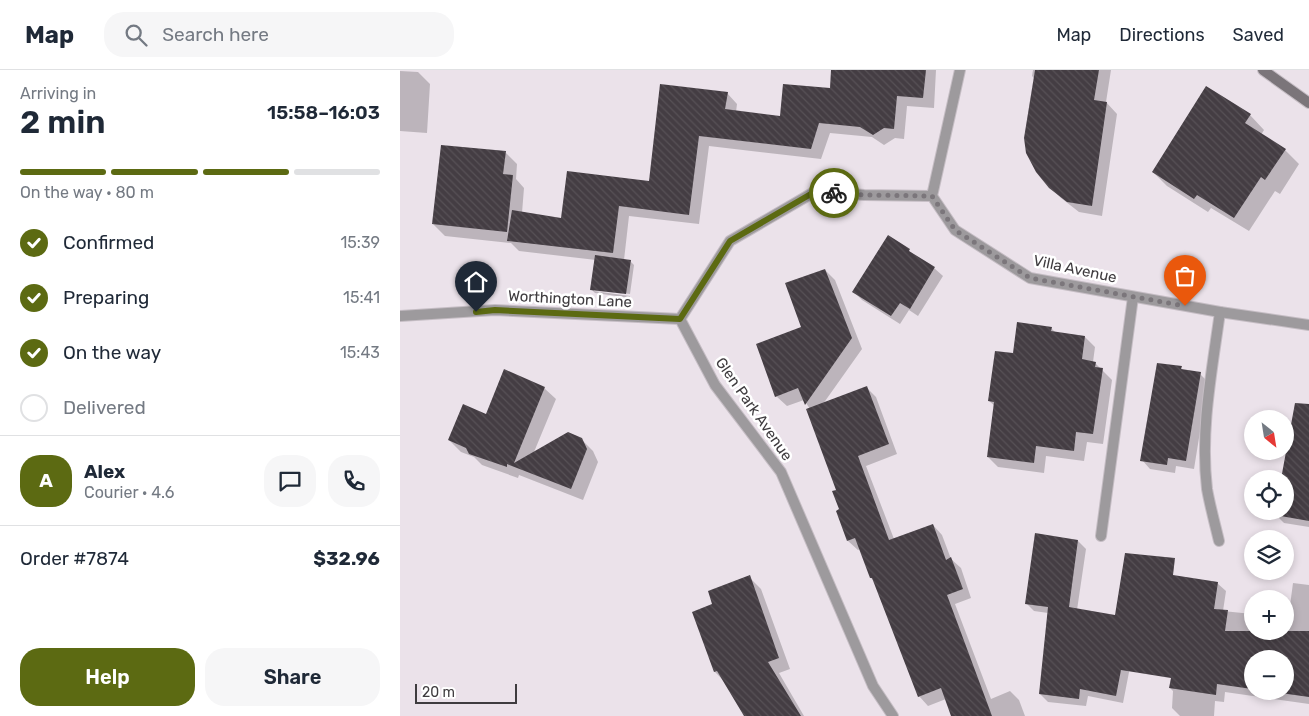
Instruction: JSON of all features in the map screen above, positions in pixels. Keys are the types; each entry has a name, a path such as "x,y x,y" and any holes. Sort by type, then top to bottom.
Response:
{"street":[{"path":"680,319 730,241 816,191 864,195 932,196 960,70"},
{"path":"1263,70 1309,103"},
{"name":"Villa Avenue","path":"932,196 955,230 1030,278 1220,312 1309,325"},
{"path":"1101,536 1133,297"},
{"name":"Worthington Lane","path":"400,316 495,310 680,319"},
{"path":"1219,541 1208,489 1205,444 1207,406 1220,312"},
{"name":"Glen Park Avenue","path":"680,319 715,385 781,472 873,686 893,716"}],"building":[{"path":"831,70 926,70 923,98 897,96 894,129 884,128 873,135 860,127 819,123 811,149 699,136 689,215 619,206 613,253 507,241 512,210 561,218 567,171 649,181 660,84 728,92 725,109 780,116 783,84 830,88"},
{"path":"1035,70 1099,70 1094,100 1107,102 1092,206 1067,202 1049,188 1036,172 1026,153 1024,138"},
{"path":"1206,86 1251,114 1245,123 1286,149 1265,180 1261,177 1234,218 1197,195 1194,199 1152,172"},
{"path":"441,145 506,151 503,174 513,175 507,232 432,224"},
{"path":"888,235 935,267 910,309 900,303 891,316 852,292"},
{"path":"595,255 631,260 626,294 590,290"},
{"path":"825,269 852,338 805,405 798,388 775,397 756,344 801,327 785,283"},
{"path":"1017,322 1052,327 1051,331 1085,336 1082,359 1096,362 1095,367 1103,368 1093,434 1076,432 1074,451 1036,446 1034,463 987,457 994,402 988,401 995,351 1013,353"},
{"path":"1157,363 1182,366 1181,369 1201,372 1186,461 1168,458 1167,465 1140,461"},
{"path":"504,369 545,387 514,463 568,432 582,438 587,449 571,489 507,464 507,467 469,454 466,448 448,440 463,404 486,414"},
{"path":"867,386 889,444 858,456 889,540 933,524 946,560 951,557 963,589 947,595 992,716 951,716 941,688 918,697 855,538 847,541 836,511 839,509 832,491 836,490 806,409"},
{"path":"1295,403 1309,404 1309,521 1294,518 1294,470 1283,470 1284,460 1294,460"},
{"path":"1035,533 1078,540 1069,607 1115,615 1125,553 1175,558 1173,575 1218,582 1214,609 1228,610 1225,631 1244,631 1244,640 1294,640 1294,631 1309,631 1309,697 1294,695 1294,650 1244,650 1244,688 1217,684 1216,695 1169,688 1171,678 1121,670 1116,696 1080,689 1079,699 1039,694 1048,607 1025,604"},
{"path":"750,575 779,658 768,662 801,716 744,716 717,671 714,672 692,612 712,604 708,591"}],"way so far":[{"path":"834,193 932,196 955,230 1030,278 1185,306"}],"route":[{"path":"476,312 495,310 680,319 730,241 816,191 834,193"}]}
